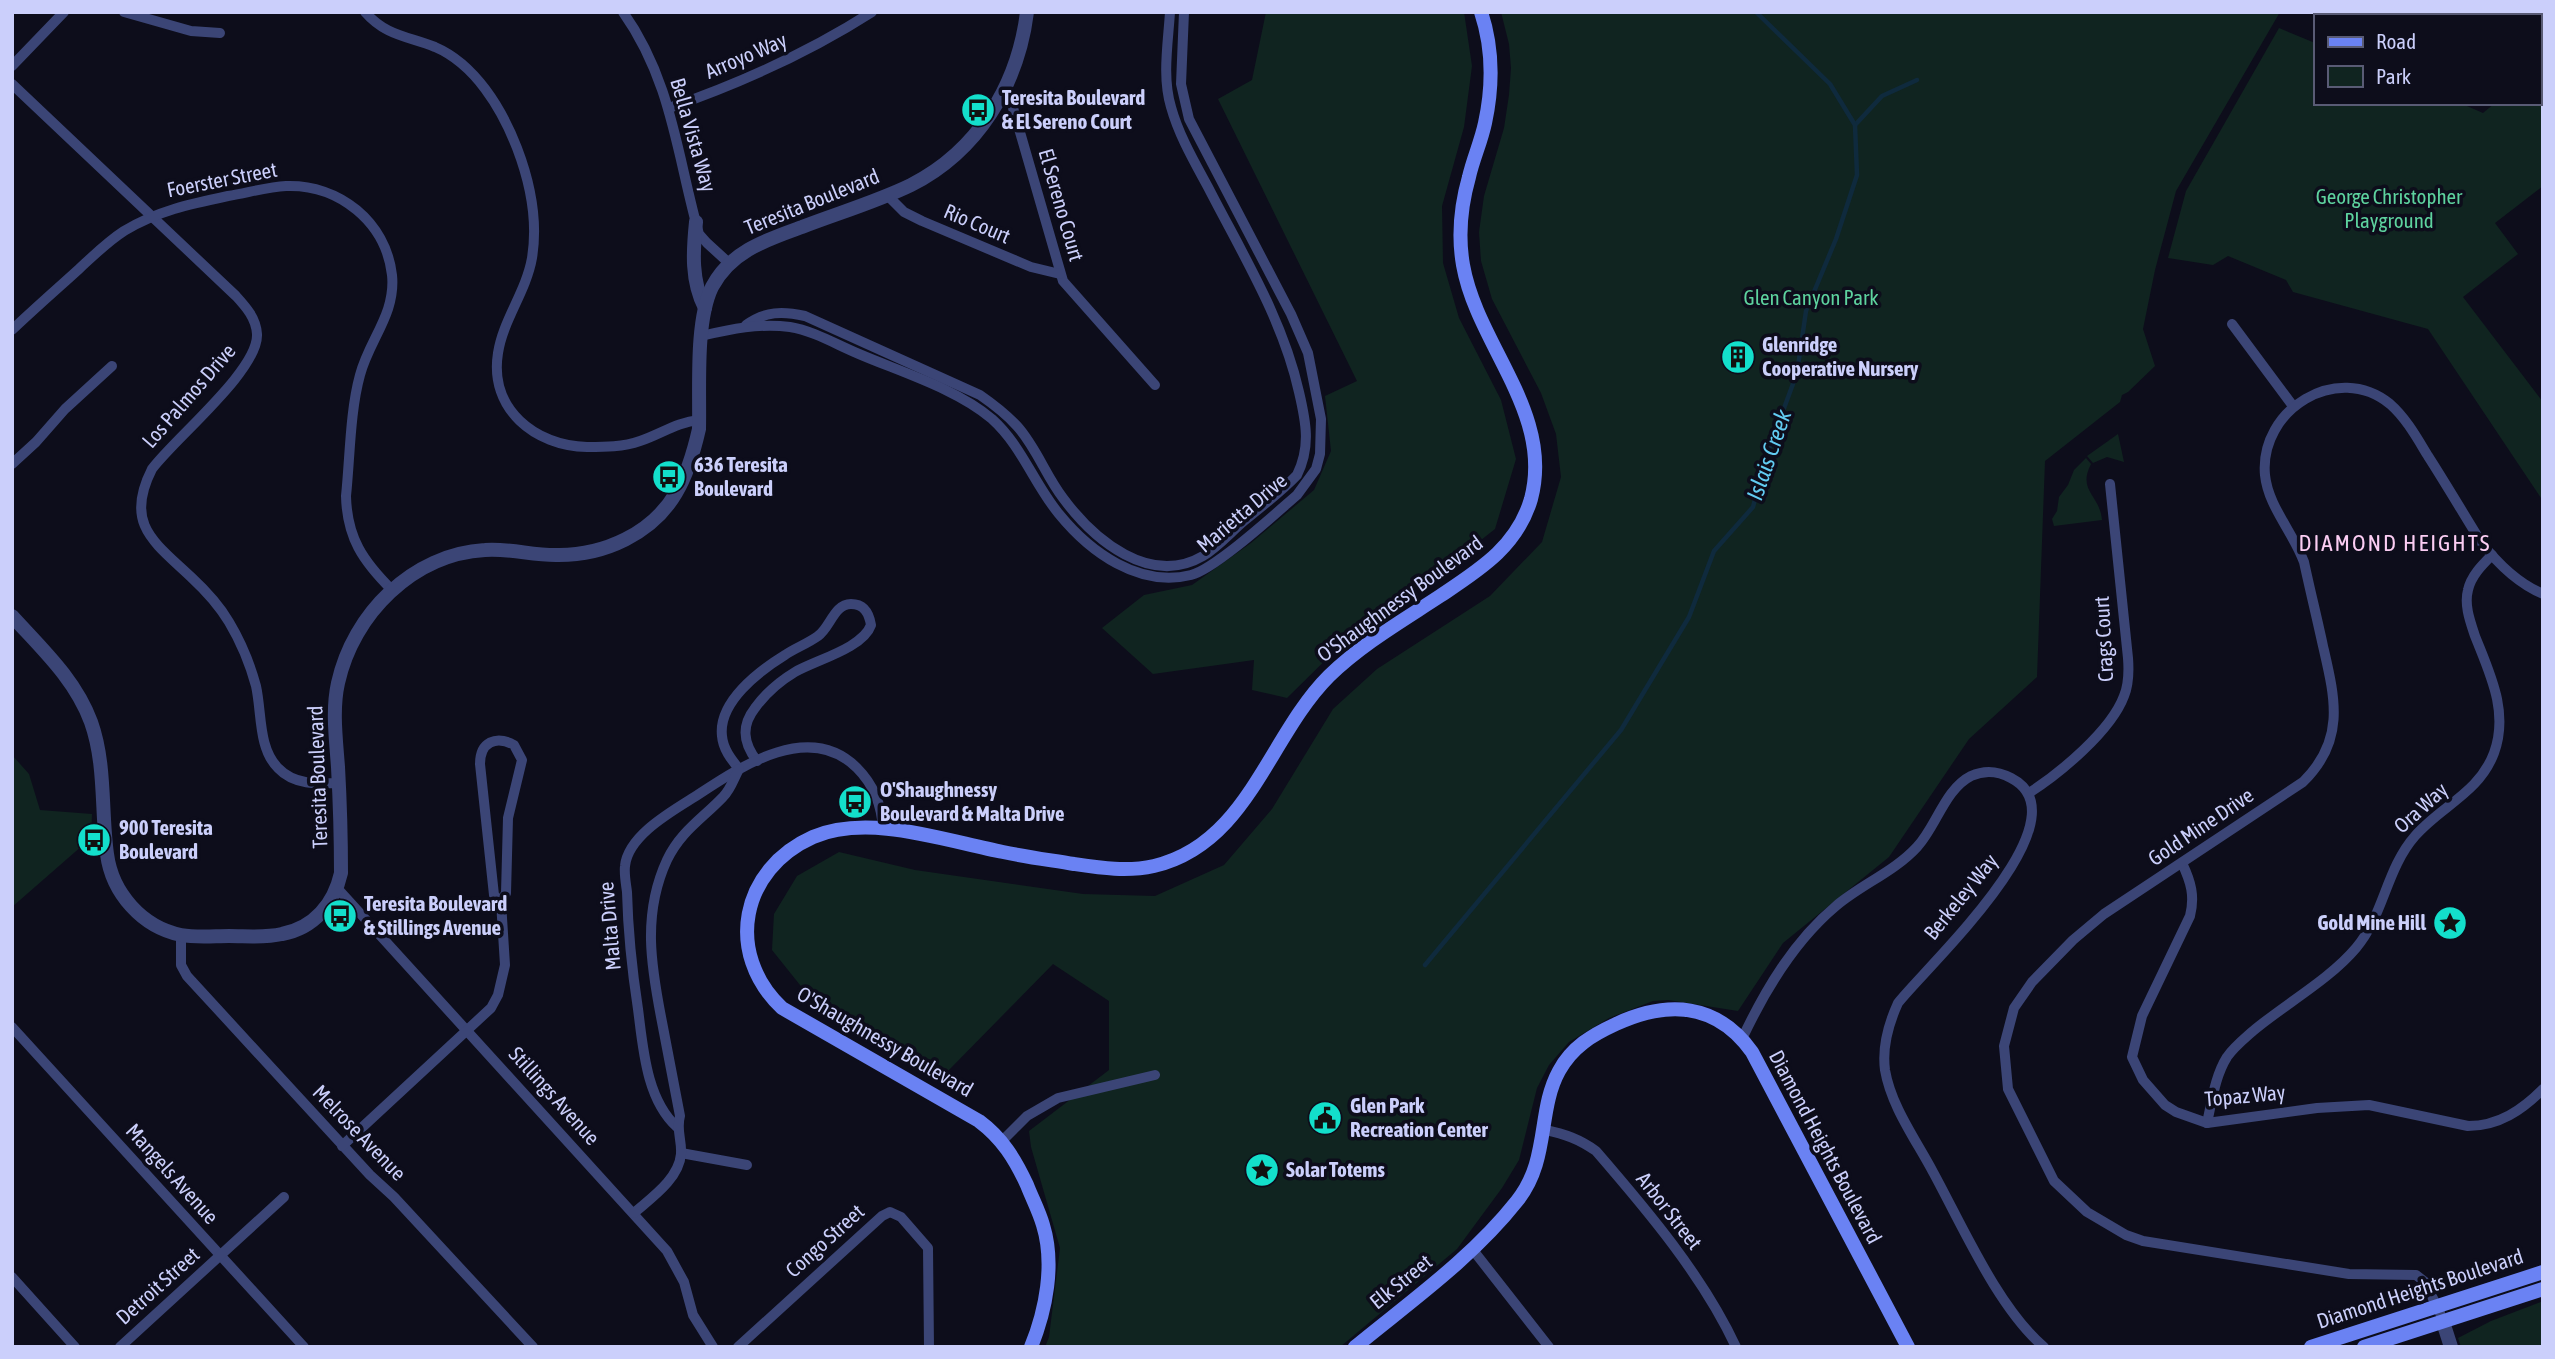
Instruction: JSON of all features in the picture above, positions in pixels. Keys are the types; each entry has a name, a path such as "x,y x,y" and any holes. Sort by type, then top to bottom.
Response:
{"main road":[{"name":"O'Shaughnessy Boulevard","path":"1031,1347 1044,1309 1046,1237 1039,1212 1018,1166 1002,1141 979,1121 794,1017 771,998 750,960 746,935 749,909 759,885 794,848 828,832 854,828 916,834 1008,853 1113,869 1141,868 1182,856 1216,833 1237,811 1308,700 1337,669 1358,651 1489,562 1513,537 1524,518 1533,491 1535,465 1532,435 1523,408 1474,305 1461,251 1465,192 1482,137 1490,92 1490,51 1481,12"},
{"name":"Diamond Heights Boulevard","path":"1473,1250 1508,1212 1527,1186 1539,1158 1552,1084 1569,1055 1593,1035 1631,1017 1661,1009 1691,1011 1719,1020 1742,1039 1762,1069 1908,1347"},
{"name":"Elk Street","path":"1355,1347 1473,1250"},
{"name":"Diamond Heights Boulevard","path":"2311,1347 2543,1272"},
{"name":"Diamond Heights Boulevard","path":"2364,1347 2543,1289"}],"street":[{"path":"12,66 64,12"},
{"path":"124,12 191,31 220,33"},
{"path":"365,12 381,28 399,37 438,49 456,59 472,73 496,107 517,148 533,210 532,257 520,298 502,336 497,373 501,391 518,422 545,439 571,446 588,447 621,446 639,442 674,425 699,420"},
{"name":"Bella Vista Way","path":"623,12 650,61 669,107 702,239 730,264"},
{"name":"Arroyo Way","path":"669,107 726,88 786,61 872,12"},
{"name":"Teresita Boulevard","path":"338,890 341,873 335,725 338,683 344,663 370,611 405,579 433,564 465,553 502,549 575,555 615,545 653,520 676,494 688,468 699,420 701,336 705,308 712,288 730,264 748,248 912,184 972,139 1007,87 1022,44 1027,12"},
{"name":"Marietta Drive","path":"701,336 746,325 801,329 950,393 991,419 1008,436 1059,514 1079,535 1115,563 1150,577 1205,555 1287,485 1302,464 1307,436 1296,379 1283,335 1176,124 1167,85 1170,12"},
{"name":"Marietta Drive","path":"1166,572 1192,575 1205,570 1297,495 1316,469 1320,454 1321,419 1315,379 1300,333 1189,119 1181,84 1184,12"},
{"name":"Los Palmos Drive","path":"12,84 247,307 254,320 257,334 250,360 152,469 145,483 141,515 146,532 158,548 203,589 229,622 248,662 266,747 278,768 288,776 304,782 338,783"},
{"name":"El Sereno Court","path":"1007,87 1060,274 1070,289 1155,385"},
{"name":"Foerster Street","path":"12,330 104,246 151,216 192,203 284,186 322,190 353,206 380,236 390,266 392,296 387,317 366,356 360,375 346,496 347,513 357,545 372,568 392,590"},
{"name":"Rio Court","path":"887,195 904,212 922,221 1031,267 1060,274"},
{"path":"696,222 695,273 697,292 705,308"},
{"path":"2232,324 2293,406"},
{"path":"12,464 36,442 65,408 112,366"},
{"name":"Gold Mine Drive","path":"2437,1306 2425,1282 2416,1275 2349,1274 2143,1241 2126,1235 2087,1212 2054,1181 2043,1163 2008,1089 2004,1046 2014,1009 2032,982 2073,940 2104,914 2303,782 2322,758 2333,730 2333,691 2304,562 2296,541 2268,491 2265,477 2267,447 2274,429 2293,406 2323,390 2340,388 2357,389 2388,402 2410,428 2481,542 2517,579 2543,594"},
{"name":"Crags Court","path":"2029,793 2061,770 2096,735 2117,710 2125,695 2129,678 2128,658 2110,484"},
{"name":"Ora Way","path":"2207,1123 2218,1077 2226,1058 2262,1024 2355,949 2368,931 2403,849 2475,785 2493,755 2501,718 2497,697 2466,607 2467,590 2473,577 2492,555"},
{"path":"739,769 726,750 722,722 739,693 770,664 822,633 844,605 865,609 870,617 870,625 864,638 790,676 768,692 752,712 744,736 749,751 757,761"},
{"path":"12,616 68,678 91,722 99,763 107,856 120,892 131,907 146,920 181,935 273,936 309,925 338,890"},
{"path":"342,1146 468,1032 491,1007 503,980 505,965 501,902 506,893 508,818 522,760 514,745 498,739 483,748 480,764 494,895 501,902"},
{"name":"Malta Drive","path":"677,1127 666,1118 658,1100 651,1082 643,1044 630,950 625,866 630,851 651,828 714,782 757,761 802,747 819,747 833,751 851,762 864,775 879,800 883,813 883,830"},
{"name":"Malta Drive","path":"681,1153 677,1127 680,1116 652,969 650,920 667,860 692,824 724,796 739,769"},
{"path":"1742,1039 1772,982 1803,939 1838,904 1890,870 1919,846 1959,784 1982,772 1997,772 2021,784 2029,793"},
{"name":"Berkeley Way","path":"2029,793 2033,807 2032,821 2018,855 1987,903 1898,1003 1890,1021 1884,1055 1888,1081 1898,1106 1995,1284 2022,1324 2044,1347"},
{"name":"Topaz Way","path":"2182,863 2191,881 2193,904 2190,916 2142,1016 2132,1057 2143,1080 2165,1105 2176,1112 2207,1123 2317,1108 2369,1105 2468,1126 2482,1126 2522,1109 2543,1089"},
{"name":"Stillings Avenue","path":"338,890 667,1251 678,1267 693,1315 713,1347"},
{"name":"Melrose Avenue","path":"181,935 181,965 187,975 342,1146 394,1197 533,1347"},
{"name":"Mangels Avenue","path":"12,1027 304,1347"},
{"path":"1002,1141 1027,1116 1058,1098 1155,1075"},
{"name":"Arbor Street","path":"1545,1130 1566,1134 1582,1141 1596,1152 1675,1248 1714,1307 1736,1347"},
{"path":"634,1213 674,1174 681,1153 747,1165"},
{"name":"Detroit Street","path":"120,1347 284,1197"},
{"name":"Congo Street","path":"738,1347 882,1216 890,1212 901,1217 928,1248 929,1347"},
{"path":"1473,1250 1549,1347"},
{"path":"12,1277 75,1347"},
{"path":"2437,1306 2451,1347"}],"green space":[{"path":"1266,12 1464,12 1472,66 1464,127 1442,206 1443,263 1459,318 1501,400 1516,459 1495,529 1420,588 1354,632 1287,698 1252,690 1254,660 1153,674 1102,628 1144,595 1192,585 1251,543 1314,490 1331,451 1325,396 1357,381 1218,99 1252,80"},
{"name":"Glen Canyon Park","path":"1501,12 2280,12 2176,191 2143,329 2155,366 2122,395 2120,402 2045,461 2037,677 1969,739 1889,857 1783,943 1738,1011 1668,1000 1653,1001 1609,1018 1569,1042 1549,1065 1537,1088 1519,1160 1457,1249 1340,1347 1045,1347 1049,1337 1060,1248 1031,1147 1029,1131 1109,1070 1109,1001 1053,964 947,1072 812,1000 772,950 774,914 797,876 839,852 915,870 1083,894 1155,896 1224,865 1272,809 1333,709 1377,669 1490,596 1542,542 1561,477 1556,434 1541,393 1492,299 1481,261 1479,232 1484,196 1504,128 1509,95 1509,44"},
{"name":"George Christopher Playground","path":"2279,28 2314,43 2314,105 2465,105 2483,113 2493,105 2541,105 2543,64 2543,186 2495,223 2518,254 2463,297 2543,402 2543,501 2428,329 2293,292 2286,280 2228,256 2213,265 2168,258 2186,191"},
{"path":"2118,434 2124,462 2107,457 2093,463 2087,456"},
{"path":"2086,458 2091,464 2087,473 2088,487 2102,520 2054,526 2052,519 2057,511 2059,497 2074,470"},
{"path":"12,755 29,774 40,810 92,814 91,838 12,907"},
{"path":"2543,1301 2543,1347 2461,1347 2458,1338 2491,1321"}],"waterway":[{"name":"Islais Creek","path":"1425,965 1621,730 1689,617 1714,551 1753,507 1766,457 1797,373 1806,311 1836,239 1857,175 1855,125 1830,84 1756,12"},
{"path":"1855,125 1882,96 1917,80"}],"place":[{"name":"Teresita Boulevard & El Sereno Court","path":"978,110"},
{"name":"Glenridge Cooperative Nursery","path":"1738,357"},
{"name":"636 Teresita Boulevard","path":"669,477"},
{"name":"O'Shaughnessy Boulevard & Malta Drive","path":"855,802"},
{"name":"900 Teresita Boulevard","path":"94,840"},
{"name":"Teresita Boulevard & Stillings Avenue","path":"340,916"},
{"name":"Gold Mine Hill","path":"2450,923"},
{"name":"Glen Park Recreation Center","path":"1325,1118"},
{"name":"Solar Totems","path":"1262,1170"}],"district":[{"name":"DIAMOND HEIGHTS","path":"2395,543"}]}
